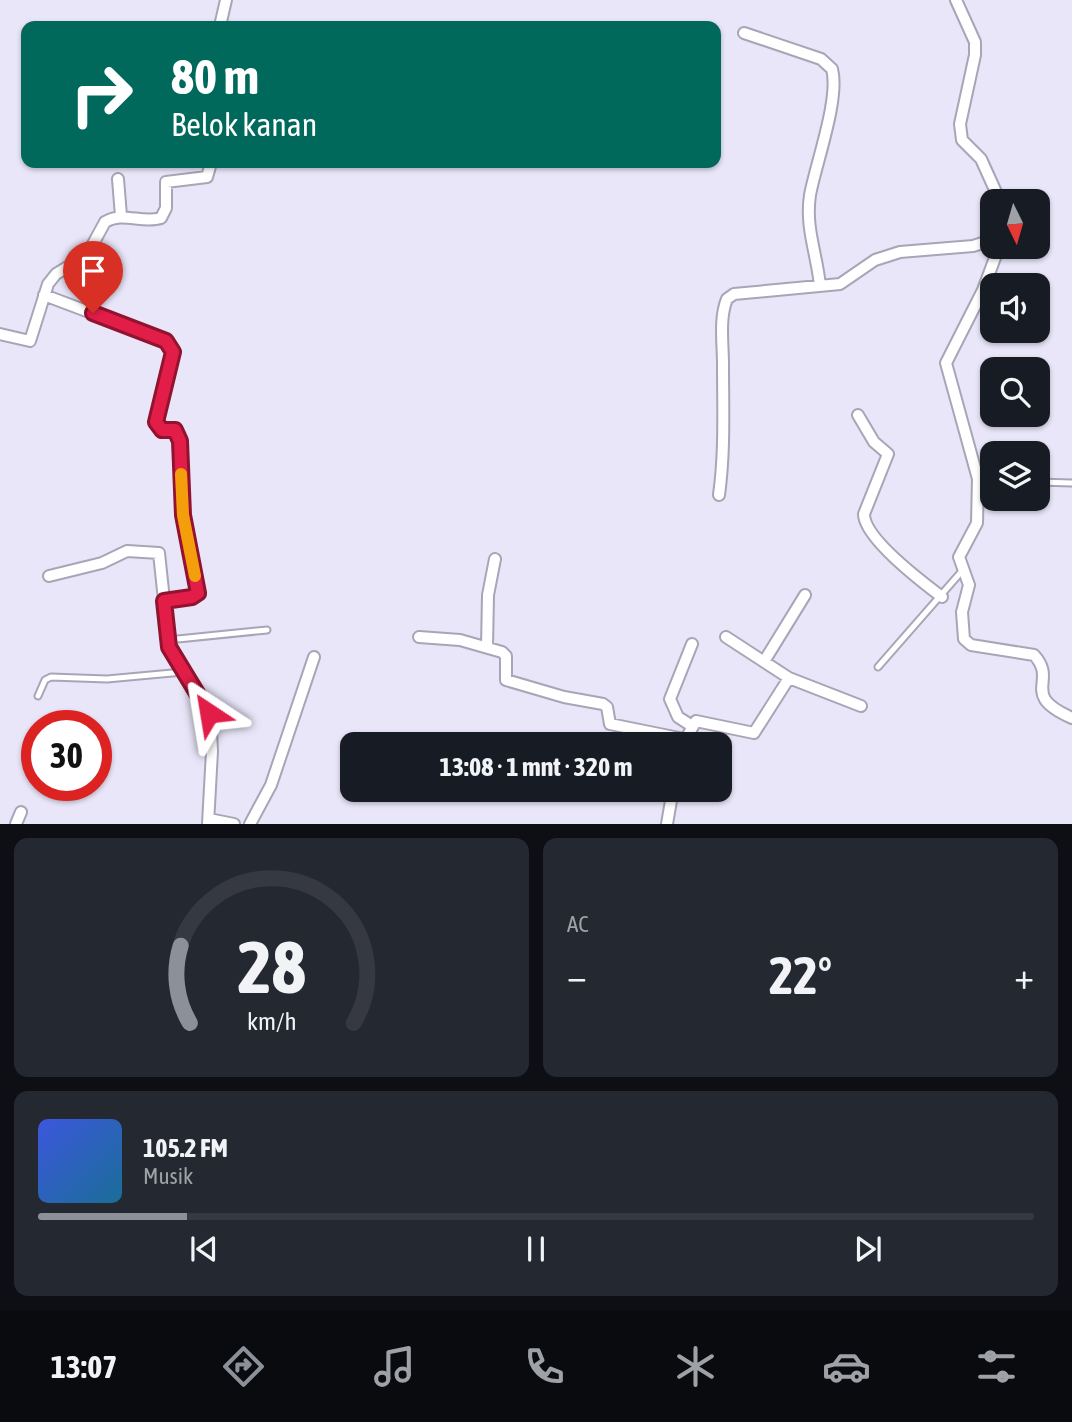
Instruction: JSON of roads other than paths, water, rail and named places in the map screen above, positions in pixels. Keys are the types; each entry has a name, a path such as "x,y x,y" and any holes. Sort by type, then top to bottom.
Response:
{"street":[{"path":"221,21 226,0"},
{"path":"956,0 969,27 975,55 960,124 962,140 981,159 995,189"},
{"path":"744,33 821,60 832,69 834,88 810,196 808,223 820,286"},
{"path":"0,334 30,341 44,295 56,274 87,255 105,222 121,216 138,220 161,218 166,208 166,182 206,177 209,168"},
{"path":"118,179 121,216"},
{"path":"719,495 724,445 721,413 723,323 727,299 734,294 840,284 875,260 901,252 980,244"},
{"path":"995,259 983,290 946,363 978,479 977,523 959,557 969,585 962,612 964,639 971,645 1034,655 1041,666 1045,701 1050,708 1072,718"},
{"path":"44,295 166,341 172,346 173,352 156,422 162,430 175,430 180,441 183,515 198,593 192,597 164,601"},
{"path":"858,415 874,442 888,454 864,514 864,523 883,548 942,597"},
{"path":"49,576 102,563 127,551 158,553 168,640 174,657 186,671 193,690 206,703 209,713 212,751 208,822 234,824"},
{"path":"487,647 488,595 495,559"},
{"path":"765,660 805,595"},
{"path":"419,637 460,640 487,647 506,656 506,680 564,697 603,704 607,707 610,724 644,732"},
{"path":"726,637 789,678 862,706"},
{"path":"692,644 674,681 670,699 678,717 692,726"},
{"path":"250,824 271,785 314,657"},
{"path":"688,732 696,721 754,733 789,678"},
{"path":"667,824 671,802"},
{"path":"16,824 21,812"}],"lane":[{"path":"1050,482 1072,483"},
{"path":"878,667 942,597 964,568"},
{"path":"168,640 267,630"},
{"path":"38,696 45,680 51,677 107,679 186,671"}]}
